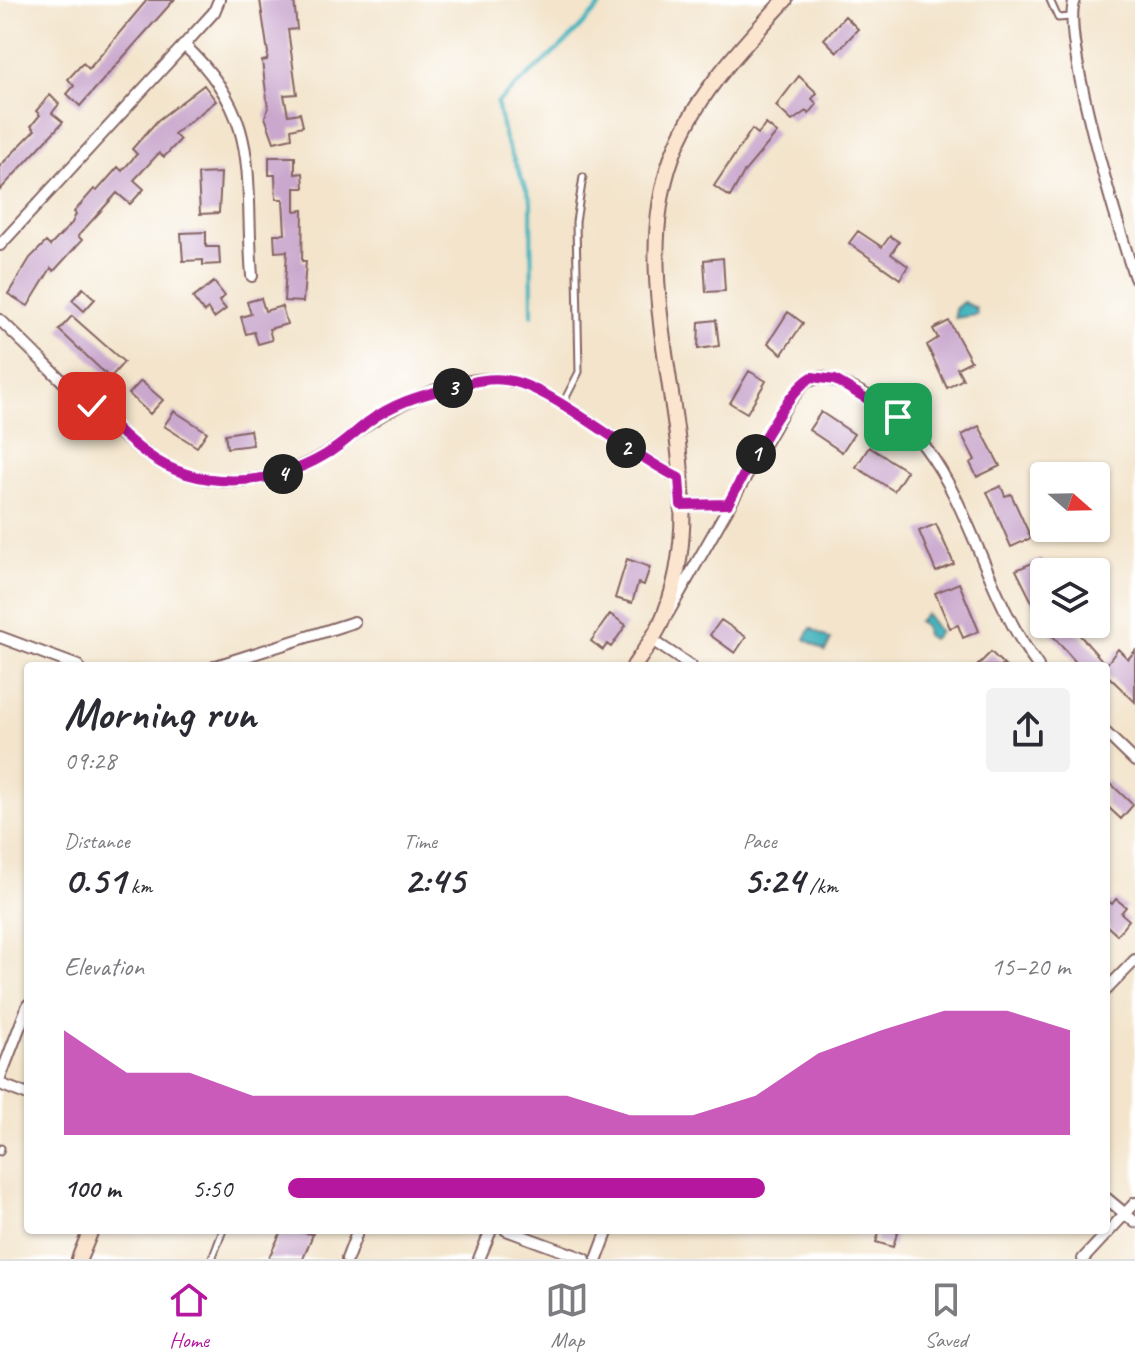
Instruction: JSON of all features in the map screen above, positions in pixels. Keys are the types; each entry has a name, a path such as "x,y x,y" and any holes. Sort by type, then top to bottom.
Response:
{"main road":[{"path":"637,662 661,624 676,569 681,505 656,267 663,189 673,155 703,96 785,0"},
{"path":"79,1259 89,1234"}],"street":[{"path":"0,245 214,12 219,0"},
{"path":"1075,0 1071,17 1114,218 1135,278"},
{"path":"184,45 223,86 241,127 252,276"},
{"path":"0,320 148,455 167,466 211,479 262,478 306,466 389,408 488,379 521,383 679,478"},
{"path":"661,624 694,571 754,457 805,382 822,377 858,391 903,421 931,450 1010,622 1035,662"},
{"path":"681,505 728,504"},
{"path":"229,662 354,622"},
{"path":"0,637 67,662"},
{"path":"652,640 685,662"},
{"path":"1110,737 1135,761"},
{"path":"1110,981 1135,960"},
{"path":"24,1016 0,1081 24,1093"},
{"path":"1110,1201 1135,1222"},
{"path":"1110,1230 1135,1203"},
{"path":"347,1259 356,1234"},
{"path":"479,1259 489,1234"},
{"path":"517,1234 585,1259"},
{"path":"597,1259 606,1234"},
{"path":"1083,1259 1106,1234"}],"lane":[{"path":"1050,0 1058,18 1071,17"},
{"path":"561,406 579,372 576,222 583,177"},
{"path":"212,1259 221,1234"}],"water":[{"path":"963,302 976,308 977,315 955,318 955,309"},
{"path":"926,614 939,632 932,639 918,621"},
{"path":"811,628 831,640 825,651 805,639"}],"building":[{"path":"147,0 174,0 80,106 67,94 74,86 68,79 83,63 89,69"},
{"path":"260,0 294,0 297,29 288,30 297,94 284,95 288,115 300,113 303,126 291,129 292,138 274,142 265,117 268,108 262,61 267,60 268,53"},
{"path":"845,16 858,29 837,52 824,39"},
{"path":"799,76 817,93 812,99 817,104 809,114 806,111 792,121 776,106"},
{"path":"204,85 216,101 174,134 180,140 164,157 159,153 134,180 144,189 130,204 117,193 78,236 82,240 54,271 51,268 28,306 8,294 30,258 46,242 50,246 72,223 74,212 94,189 97,191 118,167 122,171 137,154 132,149 158,120"},
{"path":"50,95 59,104 52,113 63,122 0,190 0,166 35,130 31,126 40,115 36,111"},
{"path":"766,124 777,133 744,172 730,197 714,186 752,129 758,134"},
{"path":"269,157 295,157 295,174 303,173 304,188 295,188 295,211 303,210 302,261 306,261 303,302 284,301 287,251 275,252 274,234 285,234 283,199 276,199 275,175 269,175"},
{"path":"221,173 219,213 200,214 198,174"},
{"path":"858,231 882,247 890,236 899,242 891,254 908,266 900,279 849,243"},
{"path":"206,232 206,247 219,247 220,264 203,265 203,260 183,261 181,233"},
{"path":"723,258 725,291 706,292 704,260"},
{"path":"214,282 225,296 219,301 226,309 214,318 208,309 204,312 193,298"},
{"path":"83,288 95,299 84,311 72,300"},
{"path":"261,298 265,311 282,306 287,324 269,329 272,340 258,344 254,332 246,334 241,317 251,314 247,302"},
{"path":"788,312 803,323 782,354 768,343"},
{"path":"72,316 124,362 110,378 59,330"},
{"path":"716,320 719,346 698,349 699,322"},
{"path":"949,321 971,361 957,368 963,379 947,388 927,345 938,338 933,329"},
{"path":"749,371 766,381 747,413 730,403"},
{"path":"141,381 163,400 150,414 129,394"},
{"path":"174,411 207,432 197,447 164,426"},
{"path":"821,412 854,434 842,452 809,430"},
{"path":"979,426 1000,466 977,477 970,463 975,460 962,435"},
{"path":"250,430 253,445 227,448 225,434"},
{"path":"869,447 907,471 894,491 856,467"},
{"path":"1001,486 1005,496 1011,494 1030,538 1011,547 987,492"},
{"path":"936,524 954,564 936,572 919,531"},
{"path":"627,559 650,567 644,585 638,583 632,603 615,598"},
{"path":"1030,564 1030,598 1016,570"},
{"path":"959,583 979,631 963,638 958,625 950,628 935,593"},
{"path":"610,614 626,625 611,647 607,644 603,650 591,641"},
{"path":"721,620 746,637 735,653 710,635"},
{"path":"1054,638 1082,638 1103,662 1076,662"},
{"path":"1118,649 1128,659 1135,651 1135,702 1110,678 1108,662"},
{"path":"991,652 1001,662 981,662"},
{"path":"1110,783 1133,805 1121,819 1110,809"},
{"path":"1116,899 1126,907 1121,913 1129,920 1117,935 1110,929 1110,902 1112,904"},
{"path":"280,1234 313,1234 303,1259 268,1259"},
{"path":"879,1234 897,1234 893,1247 876,1242"}],"waterway":[{"path":"532,315 531,200 505,139 497,103 565,43 606,0"}],"route":[{"path":"92,406 148,455 167,466 211,479 251,479 306,466 328,454 389,408 412,399 488,379 506,380 535,389 629,450 679,478 681,505 728,504 786,406 812,377 835,380 898,417"}]}
